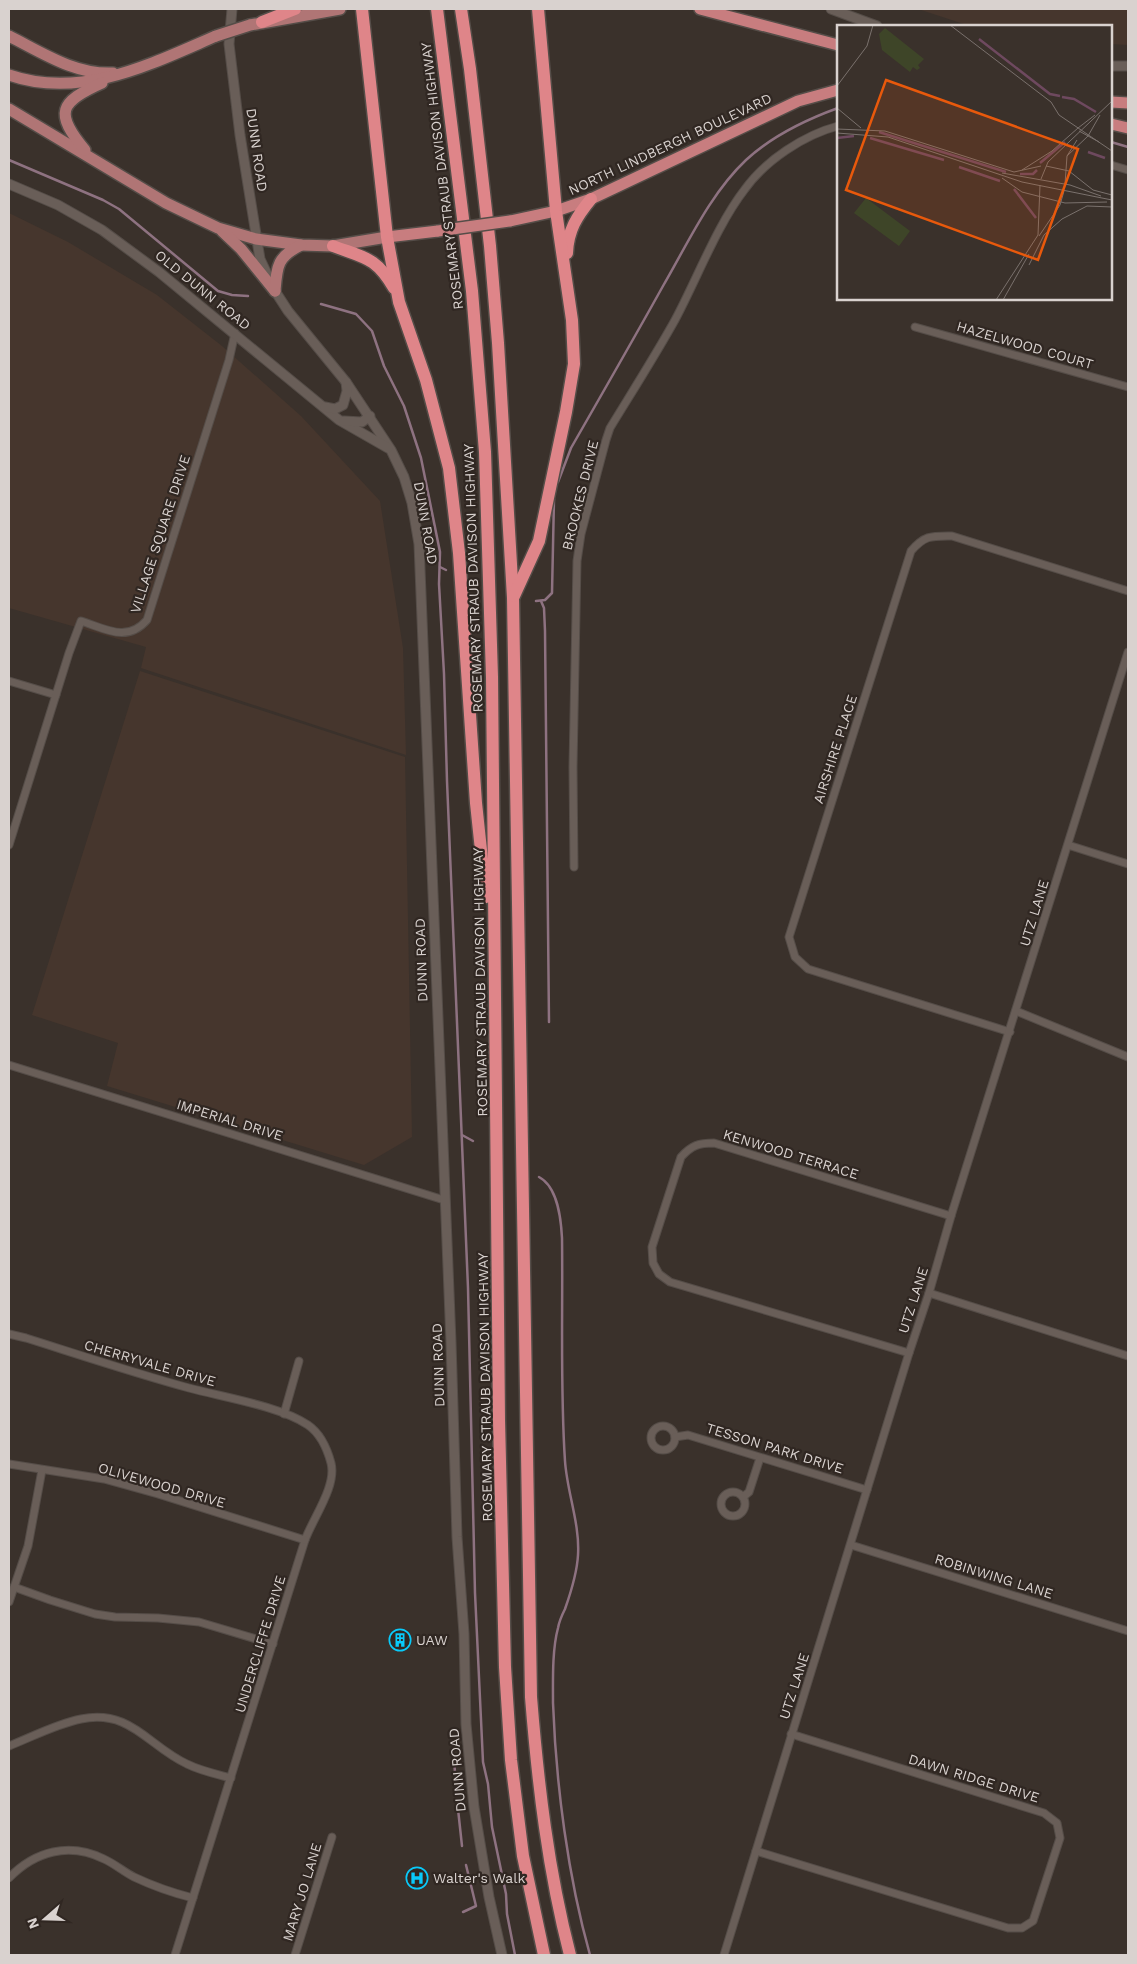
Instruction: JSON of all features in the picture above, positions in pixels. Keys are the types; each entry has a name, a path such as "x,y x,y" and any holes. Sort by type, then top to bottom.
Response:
{"highway":[{"path":"256,23 295,9"},
{"path":"362,9 393,272 398,296 426,380 449,468 460,554 476,803 494,972"},
{"name":"ROSEMARY STRAUB DAVISON HIGHWAY","path":"437,9 472,291 485,452 492,668 499,1429 506,1703 511,1760 524,1856 544,1955"},
{"path":"461,9 482,162 494,295 513,598 531,1697 546,1841 570,1955"},
{"path":"513,598 539,541 574,364 572,320 556,211 538,9"},
{"path":"700,9 837,45"},
{"name":"NORTH LINDBERGH BOULEVARD","path":"388,237 510,221 556,211 591,199 715,142 798,101 837,90"},
{"path":"1112,102 1128,104"},
{"path":"1112,124 1128,128"},
{"path":"566,281 567,242 570,230 578,215 591,199"},
{"path":"333,246 369,250 385,260 393,272"},
{"path":"333,246 373,260 387,276 398,296"}],"main road":[{"path":"90,156 66,124 65,110 70,100 79,93 216,36 256,23 340,9"},
{"path":"9,36 83,70 104,74 129,72"},
{"path":"9,75 36,82 65,82 98,81 129,72"},
{"name":"NORTH LINDBERGH BOULEVARD","path":"9,109 166,203 218,228 256,239 301,245 333,246 388,237"},
{"path":"218,228 241,249 275,291"},
{"path":"275,291 279,261 291,250 301,245"}],"street":[{"name":"DUNN ROAD","path":"232,9 229,44 260,259 275,291 306,334 346,382 370,416 390,450 404,477 412,503 421,563 421,607 451,1342 457,1537 464,1634 466,1724 479,1840 502,1955"},
{"path":"831,9 874,25"},
{"path":"1112,66 1128,66"},
{"name":"BROOKES DRIVE","path":"574,867 573,767 577,561 581,534 610,428 674,320 728,216 745,188 768,166 799,142 837,126"},
{"path":"1112,165 1128,170"},
{"name":"OLD DUNN ROAD","path":"9,184 58,205 102,230 159,272 339,420 390,450"},
{"name":"HAZELWOOD COURT","path":"915,327 1128,387"},
{"name":"VILLAGE SQUARE DRIVE","path":"9,845 81,621 123,634 132,632 147,620 229,360 235,333"},
{"path":"325,407 335,409 343,405 347,391 346,382"},
{"path":"339,420 362,422 370,416"},
{"name":"AIRSHIRE PLACE","path":"1010,1032 808,969 795,957 789,937 911,551 920,541 931,536 952,536 1128,591"},
{"name":"UTZ LANE","path":"724,1955 929,1293 951,1216 1126,667 1128,652"},
{"path":"9,681 56,695"},
{"path":"1068,846 1128,864"},
{"path":"1016,1011 1128,1057"},
{"name":"IMPERIAL DRIVE","path":"9,1065 444,1200"},
{"name":"KENWOOD TERRACE","path":"909,1353 670,1282 659,1274 653,1263 652,1247 681,1157 690,1148 699,1143 714,1143 951,1216"},
{"path":"929,1293 1128,1356"},
{"name":"CHERRYVALE DRIVE","path":"9,1334 160,1380 284,1414"},
{"path":"284,1414 299,1361"},
{"name":"UNDERCLIFFE DRIVE","path":"175,1955 305,1540 333,1473 324,1441 308,1425 284,1414"},
{"name":"TESSON PARK DRIVE","path":"674,1437 688,1434 867,1490"},
{"path":"743,1497 749,1492 760,1458"},
{"name":"OLIVEWOOD DRIVE","path":"9,1464 104,1479 305,1540"},
{"path":"9,1602 28,1546 42,1470"},
{"name":"ROBINWING LANE","path":"851,1545 1128,1631"},
{"path":"14,1587 95,1614 199,1622 273,1644"},
{"path":"9,1746 82,1719 116,1720 131,1725 171,1755 187,1764 231,1778"},
{"name":"DAWN RIDGE DRIVE","path":"756,1851 1008,1928 1022,1928 1033,1921 1060,1838 1056,1823 1044,1813 792,1734"},
{"name":"MARY JO LANE","path":"295,1955 332,1837"},
{"path":"9,1878 28,1861 43,1854 60,1850 76,1851 105,1860 155,1886 193,1898"}],"shaded area":[{"path":"918,9 1128,9 1128,45 1112,44 1112,25 967,25"},
{"path":"9,213 68,242 157,295 222,346 301,416 380,501 403,648 406,755 141,668 146,647 9,608"},
{"path":"140,671 405,757 412,1137 364,1165 107,1086 118,1043 32,1015"}],"waterway":[{"path":"558,482 571,448 691,236 721,188 746,160 767,143 802,123 837,108"},
{"path":"1112,142 1128,147"},
{"path":"9,160 103,200 119,209 218,291 232,295 248,296"},
{"path":"321,304 356,314 372,331 384,366 404,406 421,458 440,552 439,584 468,1288 475,1593 483,1762 488,1784 492,1827 506,1894 507,1914 515,1955"},
{"path":"536,601 545,600 552,593 554,499"},
{"path":"440,567 446,570"},
{"path":"541,601 544,608 545,631 549,1022"},
{"path":"462,1135 473,1141"},
{"path":"539,1177 550,1188 554,1196 561,1222 563,1433 566,1473 578,1543 575,1576 559,1623 553,1665 553,1703 557,1766 569,1863 590,1955"},
{"path":"456,1786 454,1759 457,1756"},
{"path":"458,1809 462,1846"},
{"path":"463,1912 476,1906 466,1865"}],"place":[{"name":"UAW","path":"400,1640"},
{"name":"Walter's Walk","path":"417,1878"}]}
